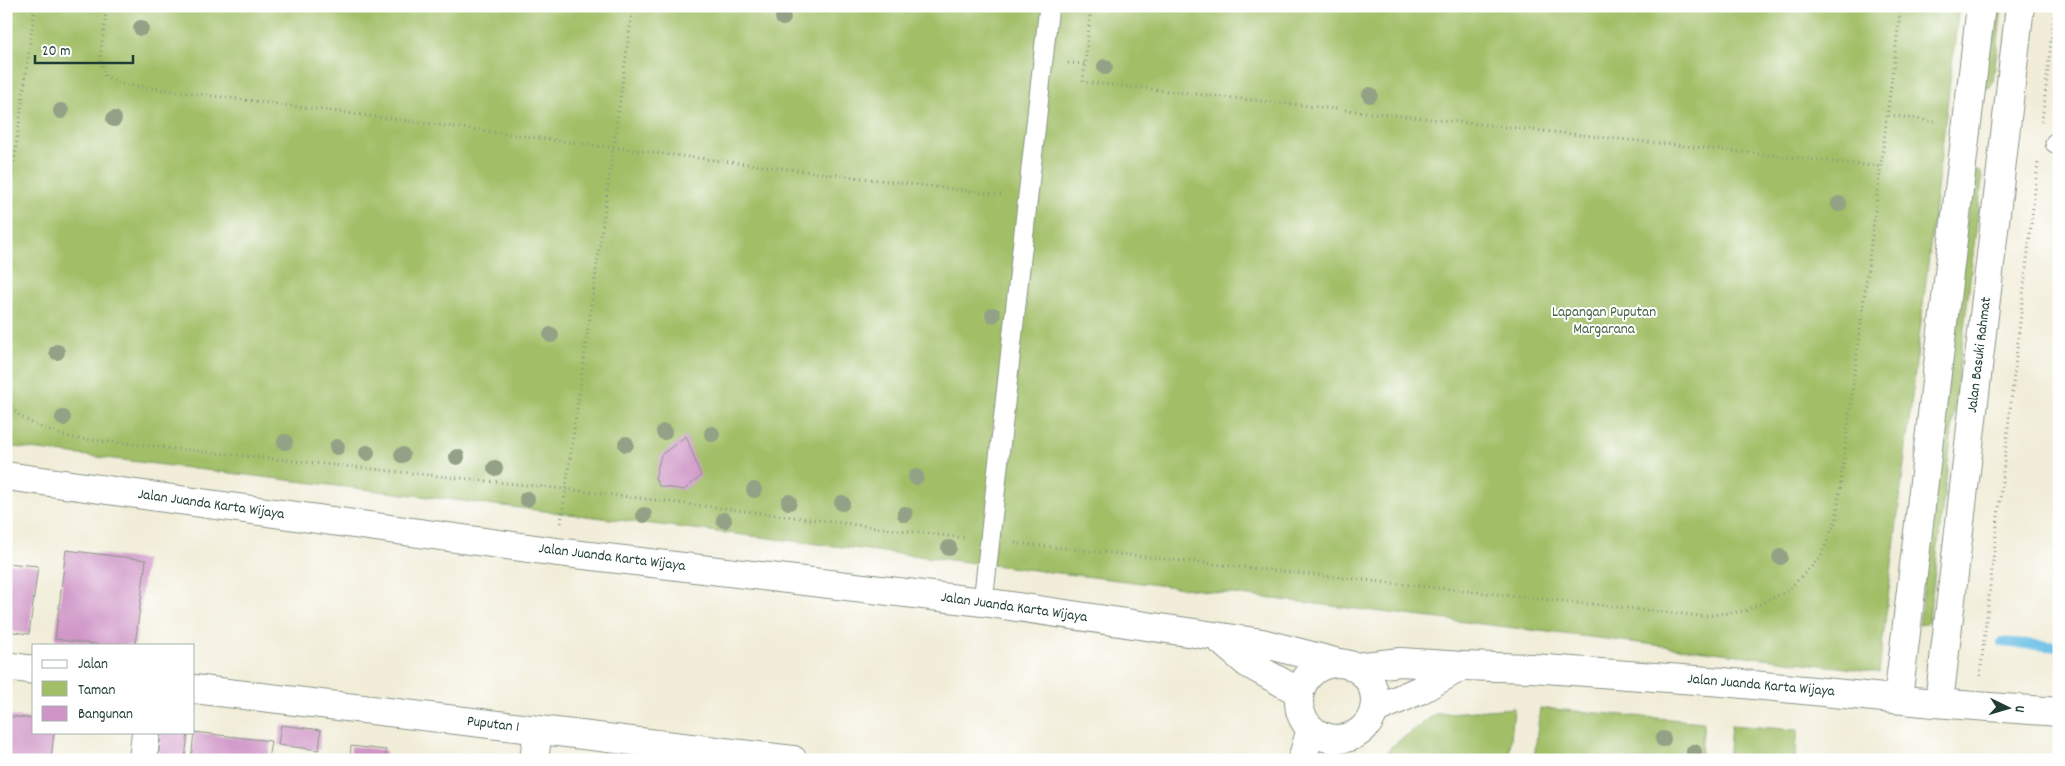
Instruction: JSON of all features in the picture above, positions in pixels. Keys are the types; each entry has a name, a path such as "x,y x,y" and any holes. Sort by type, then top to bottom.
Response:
{"street":[{"path":"1898,699 1981,6"},
{"name":"Jalan Basuki Rahmat","path":"1939,703 2020,6"},
{"name":"Jalan Juanda Karta Wijaya","path":"6,476 556,552 983,602 1262,643 1345,664 1401,662 1532,668 1714,681 1939,703 2059,712"},
{"path":"1218,638 1247,663 1299,692"},
{"path":"1345,664 1370,680 1374,690 1374,710 1364,728 1344,749 1310,729 1302,718 1298,706 1299,692 1305,679 1315,669 1345,664"},
{"path":"6,666 32,670"},
{"path":"1374,710 1420,690 1462,666"},
{"name":"Puputan 1","path":"195,689 793,760"},
{"path":"1302,760 1310,729"},
{"path":"534,760 538,731"},
{"path":"143,760 146,734"}],"lane":[{"path":"983,602 1049,6"}],"path":[{"path":"6,222 34,6"},
{"path":"107,6 100,58 105,76 121,84 1028,198"},
{"path":"565,489 633,6"},
{"path":"1091,6 1083,82 1882,168"},
{"path":"6,399 9,406 35,426 72,438 565,489 989,541 1702,616 1745,611 1787,591 1820,558 1836,520 1901,6"},
{"path":"2052,139 2055,6"},
{"path":"1888,115 1932,122"},
{"path":"1977,706 2038,160"}],"green space":[{"name":"Lapangan Puputan Margarana","path":"6,6 1959,6 1879,672 6,446"},
{"path":"1985,6 2002,6 1993,82 1990,87 1984,89"},
{"path":"1973,169 1981,173 1982,180 1929,620 1925,624 1919,625"},
{"path":"1514,708 1509,760 1382,760 1391,747 1435,714"},
{"path":"1540,708 1704,722 1700,760 1534,760"},
{"path":"1731,725 1798,730 1795,760 1728,760"}],"building":[{"path":"686,436 701,476 684,490 659,486 655,478 661,455"},
{"path":"66,550 146,560 135,644 93,644 55,639"},
{"path":"6,563 38,566 29,634 6,631"},
{"path":"8,716 32,719 32,734 54,734 51,760 6,760"},
{"path":"281,725 321,730 319,750 278,745"},
{"path":"195,732 271,741 268,760 191,760"},
{"path":"161,734 188,734 185,760 158,760"},
{"path":"351,746 386,750 385,760 350,760"}],"waterway":[{"path":"2002,642 2059,647"}]}
